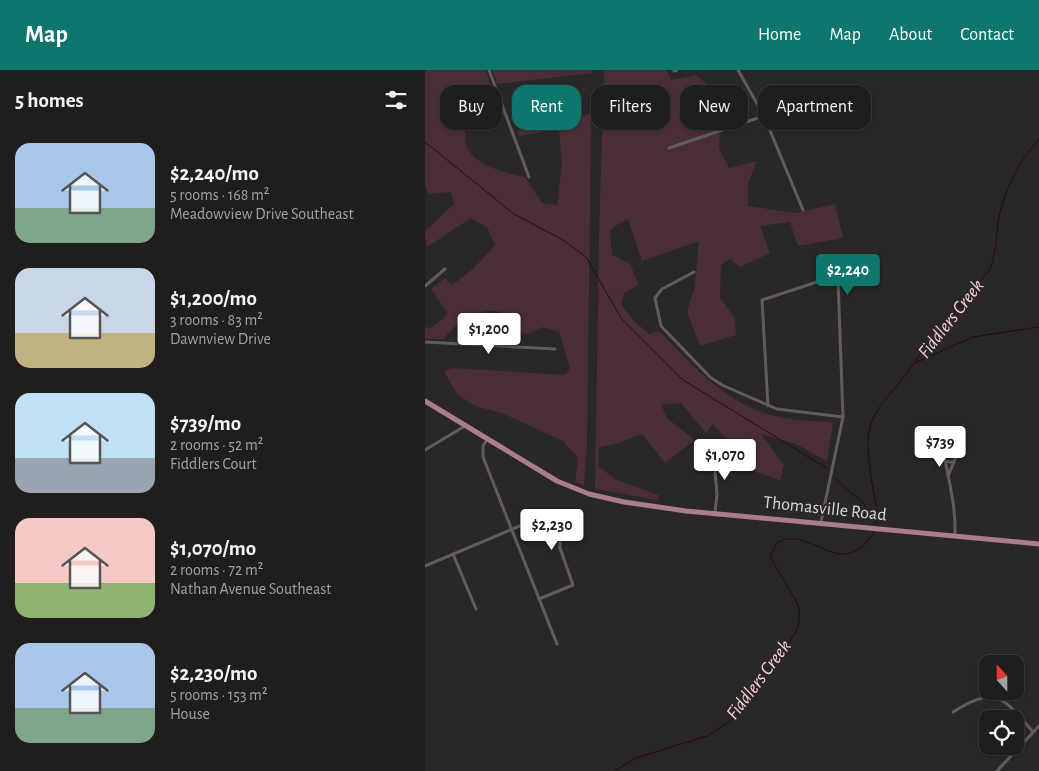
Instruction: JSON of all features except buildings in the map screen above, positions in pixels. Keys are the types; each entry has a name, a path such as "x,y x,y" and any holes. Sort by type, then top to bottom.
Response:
{"main road":[{"name":"Thomasville Road","path":"425,401 557,481 589,494 624,502 715,513 1039,544"}],"street":[{"path":"489,70 529,177"},
{"path":"738,70 758,105"},
{"path":"669,148 758,118"},
{"path":"770,130 803,210"},
{"path":"425,286 445,269"},
{"path":"694,272 662,289 655,298 661,326 710,377 722,385 768,406 787,411 843,417"},
{"path":"768,406 762,300 826,280 838,280 843,417 821,522"},
{"path":"425,342 555,349"},
{"path":"425,450 465,426"},
{"path":"487,440 483,446 483,457 557,644"},
{"path":"947,477 957,451 951,448 943,452 947,477 956,517 955,536"},
{"path":"713,450 717,494 715,513"},
{"path":"945,460 949,462 955,460"},
{"path":"425,566 533,521 560,518 560,548 573,585 539,599"},
{"path":"453,554 476,609"},
{"path":"953,712 979,697 1001,699 1012,707 1033,732"},
{"path":"997,771 1039,726"}],"shaded area":[{"path":"425,70 486,70 490,85 440,85 440,130 466,130 467,146 471,154 487,166 525,177 542,203 557,205 562,164 559,130 581,130 581,116 591,114 587,449 584,485 575,482 578,458 563,441 502,413 475,406 457,394 444,371 452,368 565,375 570,368 559,332 543,327 524,335 501,313 486,311 477,313 461,322 444,339 425,339 425,327 431,328 443,319 447,312 431,289 445,278 452,285 473,269 495,245 487,227 471,218 427,247 425,231 454,204 451,192 429,194 425,186"},
{"path":"492,70 592,70 592,73 497,84"},
{"path":"604,70 666,70 671,80 696,75 708,85 680,85 680,130 720,130 719,148 729,168 757,161 748,183 748,206 796,213 835,204 843,238 798,246 790,222 760,226 770,253 740,267 730,259 721,265 720,298 734,317 736,335 700,346 687,312 695,286 699,241 642,261 628,219 610,231 612,255 630,264 639,285 624,293 621,304 632,319 649,334 659,331 699,371 744,404 761,412 779,417 833,422 827,461 796,444 761,434 784,465 780,480 756,472 713,424 706,433 681,403 661,405 668,419 695,440 665,463 642,434 616,444 599,447 599,467 615,479 658,495 658,500 595,489 602,130 670,130 670,85 604,85"},
{"path":"521,130 553,130 519,136 517,131"}],"waterway":[{"name":"Fiddlers Creek","path":"875,524 879,518 868,450 869,431 872,422 886,399 928,344 990,269 995,252 1000,211 1012,178 1024,158 1039,139"},
{"path":"425,142 514,214 563,240 586,257 621,318 683,380 828,469"},
{"path":"915,363 973,337 1039,327"},
{"path":"834,477 865,505 876,522"},
{"name":"Fiddlers Creek","path":"614,771 636,758 707,736 733,719 751,698 796,632 799,622 799,608 795,599 770,557 777,543 790,539 802,540 826,550 850,553 862,547 874,532"}]}
